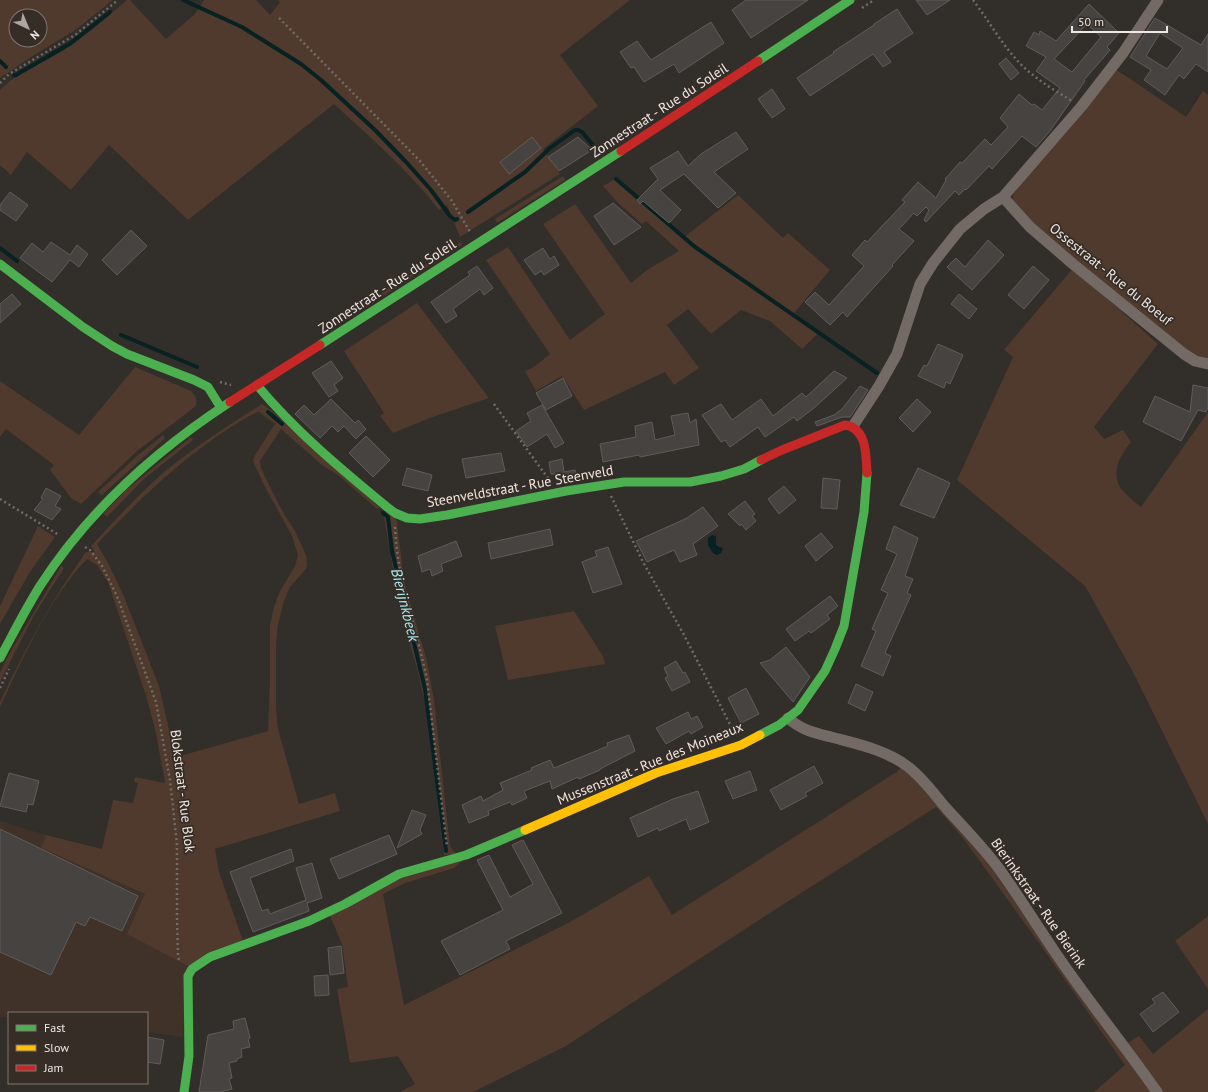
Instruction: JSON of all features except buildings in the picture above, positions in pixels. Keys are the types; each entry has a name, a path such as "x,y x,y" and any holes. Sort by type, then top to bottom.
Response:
{"street":[{"name":"Zonnestraat - Rue du Soleil","path":"0,658 41,583 73,539 110,498 150,460 180,436 221,408 645,137 850,0"},
{"path":"853,426 879,386 897,354 920,284 933,263 960,229 984,209 1003,197 1081,107 1123,53 1158,0"},
{"name":"Ossestraat - Rue du Boeuf","path":"1003,197 1030,227 1073,264 1184,354 1195,362 1208,364"},
{"path":"0,264 83,327 112,346 127,354 194,380 208,387 221,408"},
{"name":"Steenveldstraat - Rue Steenveld","path":"258,385 275,407 350,476 395,513 407,518 420,519 559,492 624,482 690,482 721,476 744,470 782,450 828,430 845,425 853,426"},
{"name":"Mussenstraat - Rue des Moineaux","path":"188,976 192,969 220,953 309,921 345,904 399,874 466,854 656,774 741,745 779,725 798,710 825,671 844,626 864,512 867,479 863,439 860,433 853,426"},
{"name":"Bierinkstraat - Rue Bierink","path":"788,718 796,725 810,731 864,746 889,756 906,766 921,779 980,845 1000,870 1070,974 1157,1092"},
{"path":"184,1092 189,1056 188,976"}],"path":[{"path":"0,83 9,74 75,35 118,0"},
{"path":"861,9 874,0"},
{"path":"973,0 1009,50 1033,76 1081,107"},
{"path":"279,18 420,161 452,201 478,244"},
{"path":"494,404 559,492"},
{"path":"606,485 643,562 684,635 741,745"},
{"name":"Blokstraat - Rue Blok","path":"0,499 60,536 73,539 90,550 102,566 117,596 156,702 170,780 178,845 178,957 188,976"},
{"path":"395,513 396,538 401,579 423,659 427,680 448,853 452,858"},
{"path":"81,551 89,541"},
{"path":"0,688 10,668"}],"shaded area":[{"path":"0,0 113,0 74,31 48,47 48,8 8,8 8,48 46,48 0,78"},
{"path":"127,0 130,0 166,39 195,14 204,0 256,0 270,15 280,2 278,0 630,0 560,55 598,106 543,149 560,174 460,237 447,205 439,210 415,181 334,104 188,220 109,145 71,190 27,152 11,175 0,165 0,90 7,83 24,72 75,43"},
{"path":"1117,70 1186,117 1203,91 1208,95 1208,362 1188,353 1043,237 1012,201 1014,193"},
{"path":"563,176 565,180 497,223 495,219"},
{"path":"615,179 683,238 738,195 783,238 788,233 830,270 794,313 818,333 802,349 770,321 741,310 711,334 688,309 667,325 699,368 674,385 665,372 584,410 562,376 536,391 525,371 534,367 550,354 486,260 508,247 570,340 605,314 543,224 575,204 631,283 647,270 679,251 646,221 642,224 617,202 603,186"},
{"path":"461,242 462,245 327,332 325,329"},
{"path":"1073,268 1158,344 1094,427 1104,439 1123,430 1131,442 1119,462 1117,468 1117,479 1122,490 1141,507 1208,412 1208,824 1134,674 1085,586 957,480 1013,357 1004,350"},
{"path":"417,303 489,398 430,418 393,433 380,416 384,413 344,351"},
{"path":"135,367 191,391 196,398 196,406 137,451 81,504 71,498 50,470 54,465 6,429 0,437 0,381 79,435"},
{"path":"262,404 271,410 380,508 377,509 338,475 322,465 281,429 260,461 261,468 268,483 284,514 295,531 306,555 307,564 306,569 290,587 284,601 278,624 276,645 276,708 278,729 299,804 335,793 340,811 215,849 219,872 243,941 188,966 127,934 145,894 41,848 46,835 102,849 113,800 133,803 138,783 134,782 135,777 165,783 156,733 147,699 108,582 97,565 87,559 73,575 38,629 0,707 0,702 19,663 50,606 86,552 95,552 91,546 164,472 200,445","holes":["259,412 275,424 255,455 253,461 264,485 292,536 298,555 295,566 279,593 270,625 268,731 173,758 170,734 159,686 123,594 97,544 152,489 192,455 234,425"]},
{"path":"163,435 165,438 102,495 98,492 136,457"},
{"path":"191,437 193,440 145,478 107,517 103,514 127,489"},
{"path":"383,511 396,516 405,586 427,661 434,700 450,846 456,854 444,855 425,703 417,668 401,615"},
{"path":"38,526 55,537 30,572 0,624 0,606"},
{"path":"61,566 64,568 33,617 0,682 0,673 7,658"},
{"path":"574,611 603,656 605,664 508,680 495,626"},
{"path":"902,766 970,839 1126,1044 1139,1036 1153,1054 1208,1009 1208,1092 1094,1092 1125,1065 963,838 936,807 566,1046 473,1092 400,1092 415,1084 398,1056 350,1063 337,989 348,987 342,944 330,916 395,879 467,857 454,868 405,883 383,894 404,1005 570,922 649,876 672,915 898,771"},
{"path":"0,821 46,835 41,848 146,894 188,966 183,1037 148,1032 148,1012 8,1012 8,1017 0,1017"},
{"path":"1208,916 1208,989 1175,941"}],"water":[{"path":"712,535 716,536 716,545 723,549 721,553 717,555 713,553 708,545 708,538"}],"waterway":[{"path":"183,0 242,27 301,64 321,80 375,130 431,190 450,216 455,220 457,219"},
{"path":"14,75 71,43 110,12"},
{"path":"0,61 6,67"},
{"path":"468,212 525,172 550,148 575,130 582,132 592,144"},
{"path":"616,179 695,247 877,373"},
{"name":"Bierijnkbeek","path":"0,248 17,261"},
{"name":"Bierijnkbeek","path":"121,335 197,367"},
{"name":"Bierijnkbeek","path":"268,412 282,424"},
{"name":"Bierijnkbeek","path":"383,513 388,517 392,551 425,689 446,851"}],"traffic: fast":[{"path":"758,61 850,0"},
{"path":"320,345 621,151"},
{"path":"0,264 83,327 112,346 127,354 194,380 208,387 221,408"},
{"path":"257,385 287,418 336,464 387,507 395,513 407,518 420,519 447,515 566,491 624,482 690,482 721,476 744,469 761,460"},
{"path":"0,658 40,586 79,532 125,484 150,462 175,441 230,402"},
{"path":"760,735 779,725 798,710 825,671 835,649 844,626 864,512 867,473"},
{"path":"184,1092 189,1056 188,976 192,969 210,957 309,921 345,904 399,874 466,855 525,830"}],"traffic: slow":[{"path":"525,830 656,773 741,745 760,735"}],"traffic: jam":[{"path":"621,151 758,61"},
{"path":"230,402 320,345"},
{"path":"761,460 845,425 858,431 864,443 867,473"}]}
